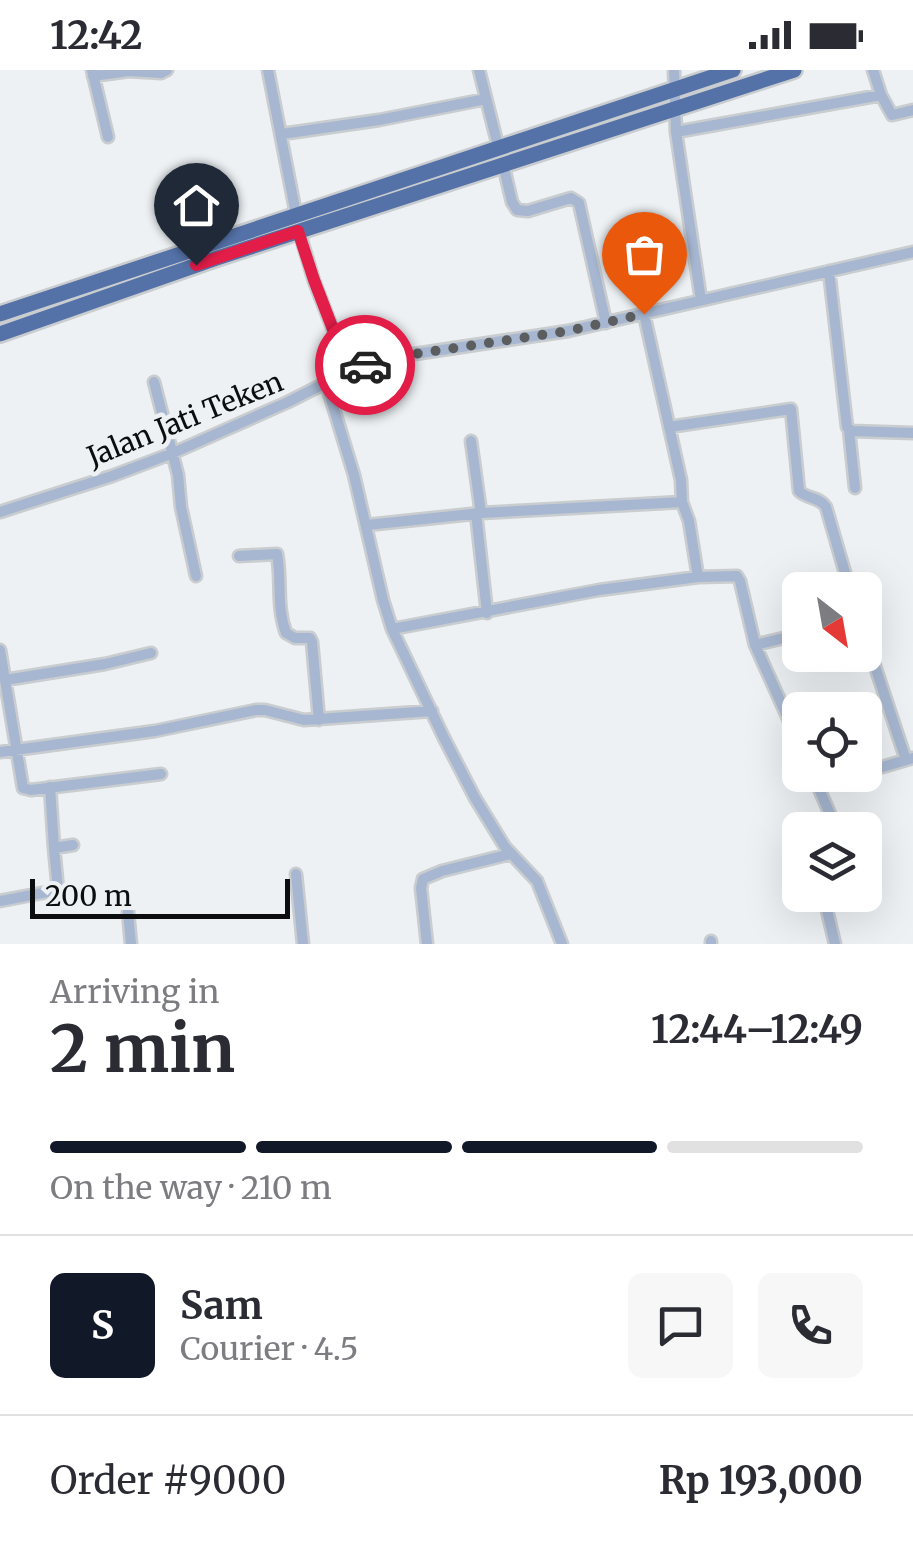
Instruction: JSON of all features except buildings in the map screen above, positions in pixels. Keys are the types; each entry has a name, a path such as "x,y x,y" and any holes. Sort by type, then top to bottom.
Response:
{"highway":[{"path":"0,334 196,265 498,146 733,70"},
{"path":"0,314 210,243 302,224 794,70"},
{"path":"71,290 96,286 192,254 198,254 196,265"}],"street":[{"path":"108,138 92,73 167,70"},
{"path":"268,70 314,280 349,371"},
{"path":"479,70 498,146"},
{"path":"674,70 676,132 701,300"},
{"path":"873,70 892,114 913,110"},
{"path":"676,132 881,95"},
{"path":"282,134 486,99"},
{"path":"502,164 516,210 528,211 570,198 579,203 606,322"},
{"name":"Jalan Jati Teken","path":"0,512 172,453 349,371 393,358 554,334 913,252"},
{"path":"829,271 855,488"},
{"path":"644,314 698,577"},
{"path":"154,382 178,474 196,576"},
{"path":"326,382 346,442 392,630 475,798 510,854 537,880 562,944"},
{"path":"670,427 792,409 799,490 826,507 845,572"},
{"path":"849,430 913,433"},
{"path":"472,441 487,612"},
{"path":"367,525 478,513 682,502"},
{"path":"239,556 277,554 286,633 295,638 310,638 312,642 320,720"},
{"path":"392,630 600,590 698,577 738,577 756,645 782,704"},
{"path":"756,645 782,638"},
{"path":"0,650 22,788 161,774"},
{"path":"5,680 151,653"},
{"path":"878,672 909,759 882,767"},
{"path":"0,752 155,731 256,710 304,720 432,711"},
{"path":"0,901 58,890 50,788"},
{"path":"54,848 73,845"},
{"path":"427,944 420,888 423,879 510,854"},
{"path":"296,874 302,944"},
{"path":"128,912 132,944"},
{"path":"827,912 835,944"}],"way so far":[{"path":"365,365 568,331 644,314"}],"route":[{"path":"196,265 298,231 349,371 365,365"}]}
